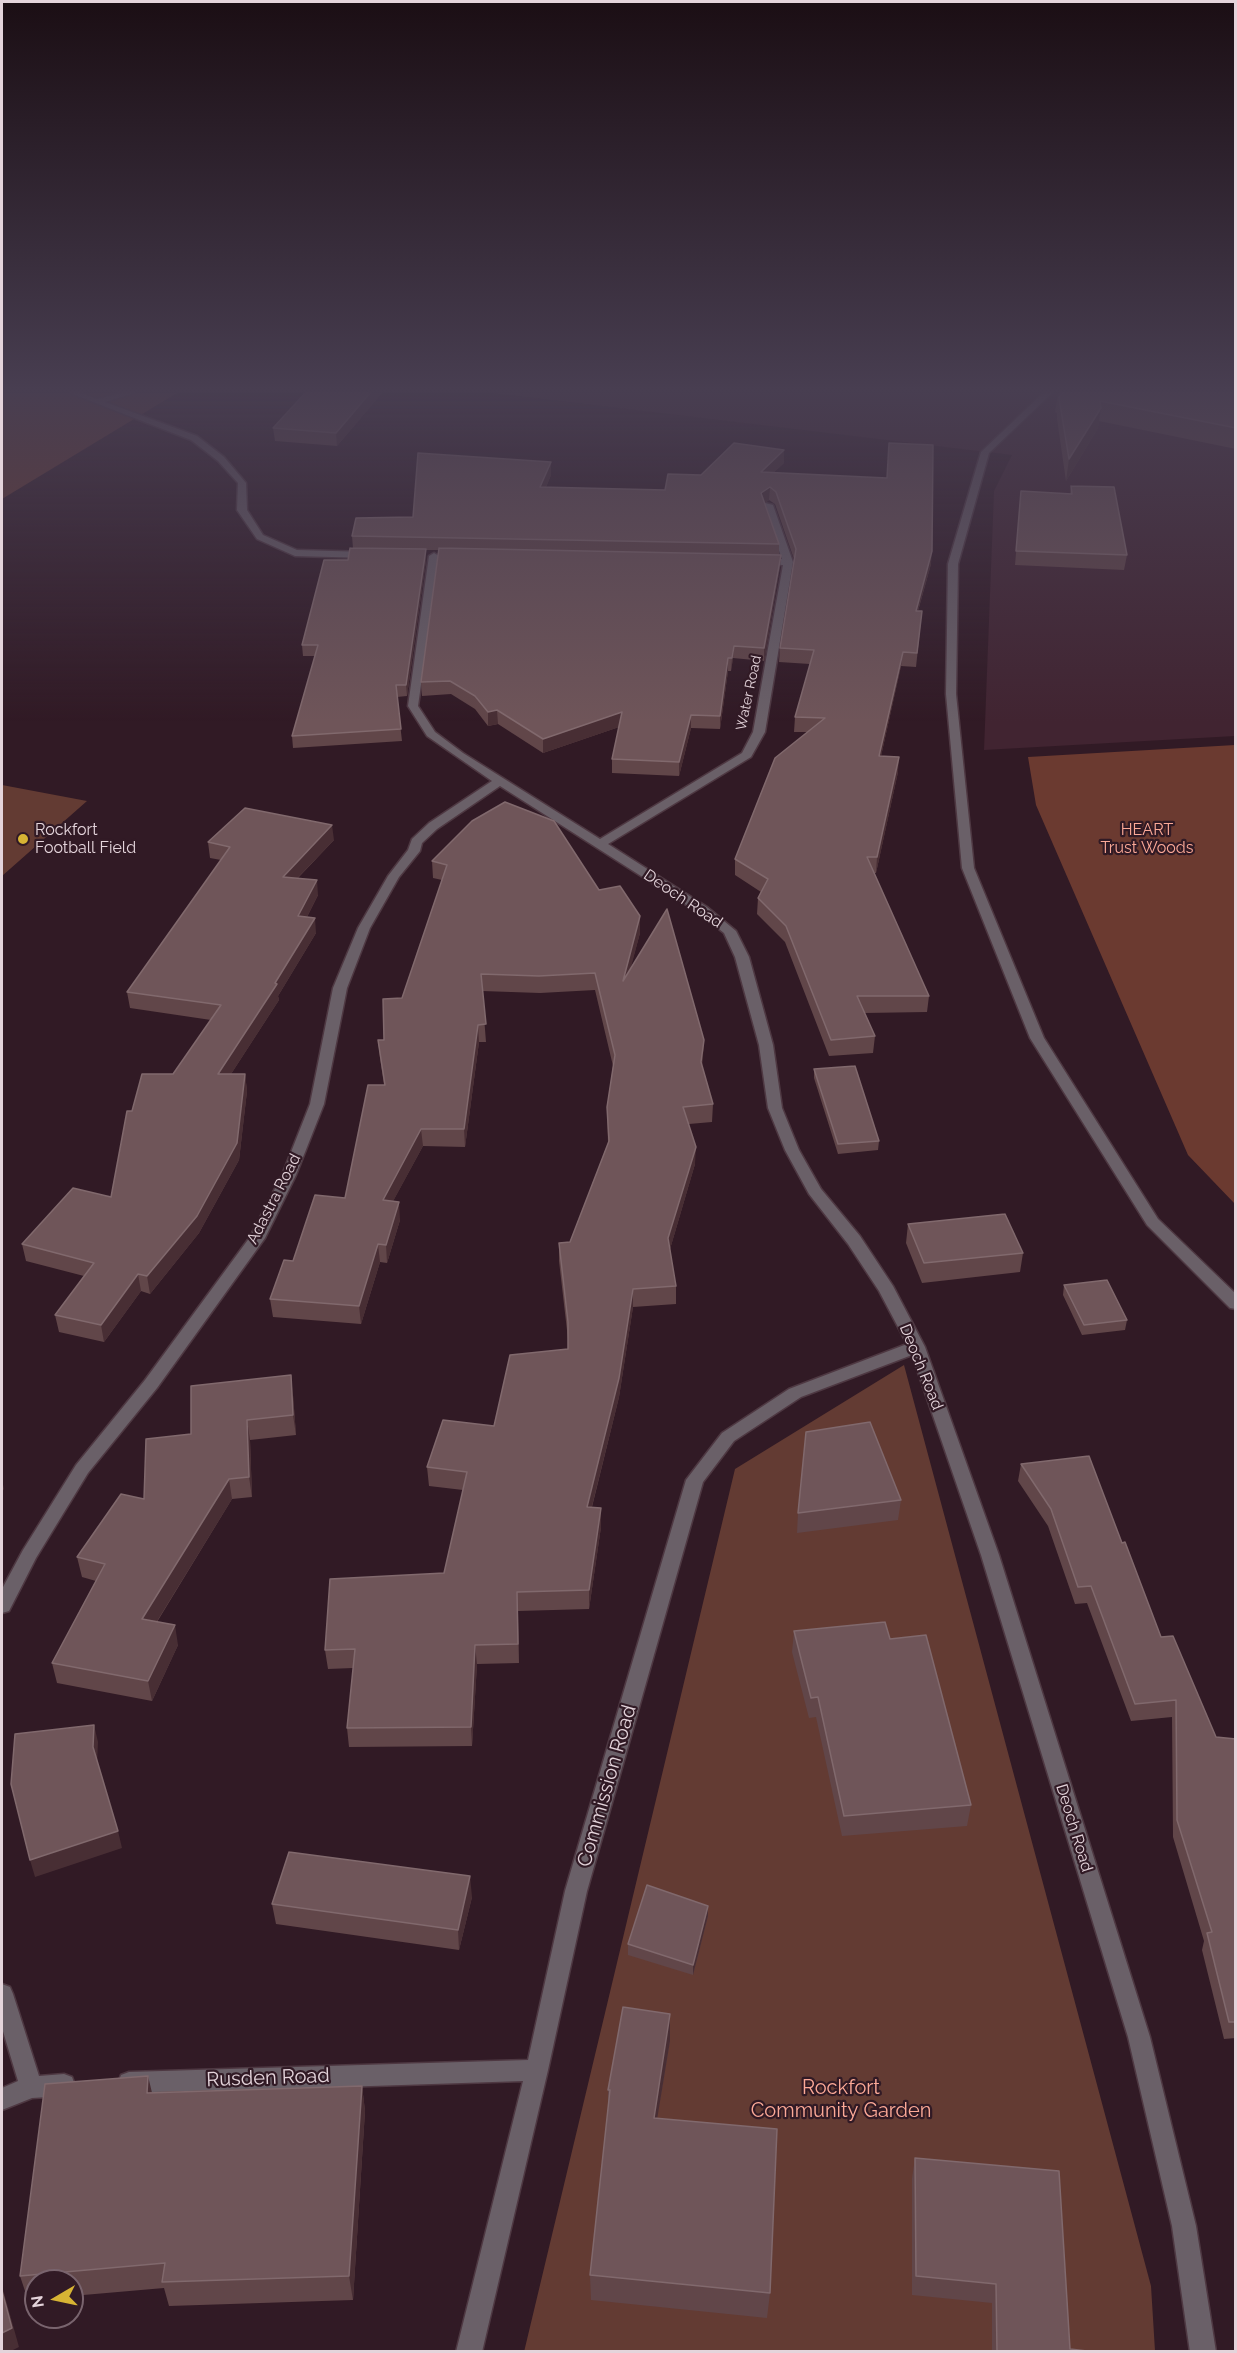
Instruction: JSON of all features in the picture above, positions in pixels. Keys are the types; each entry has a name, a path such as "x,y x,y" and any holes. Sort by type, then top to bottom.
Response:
{"street":[{"path":"242,503 242,510 260,537 295,553 376,555"},
{"path":"970,503 953,564 951,694 968,868 1037,1038 1152,1222 1236,1304"},
{"name":"Water Road","path":"600,844 747,755 759,732 788,562 768,505"},
{"name":"Deoch Road","path":"434,556 413,706 431,734 500,781 703,910 730,931 742,957 766,1045 775,1108 792,1150 814,1191 854,1240 887,1290 917,1347 990,1555 1138,2037 1184,2226 1203,2352"},
{"path":"753,561 788,562"},
{"name":"Adastra Road","path":"2,1606 29,1555 82,1469 151,1384 257,1238 289,1175 317,1104 340,988 364,928 394,876 414,851 416,842 433,826 500,781"},
{"name":"Commission Road","path":"469,2352 537,2070 576,1891 695,1480 728,1437 795,1393 917,1347"},
{"path":"2,1994 31,2087"},
{"name":"Rusden Road","path":"2,2099 31,2087 537,2070"}],"shaded area":[{"path":"994,503 1235,503 1235,736 984,750"}],"green space":[{"name":"HEART Trust Woods","path":"1236,745 1235,1204 1188,1155 1036,805 1028,757"},
{"name":"Rockfort Football Field","path":"2,785 87,801 2,876"},
{"name":"Rockfort Community Garden","path":"904,1365 1151,2286 1155,2351 524,2352 735,1469"}],"building":[{"path":"414,503 764,503 779,544 352,536 356,518 413,517"},
{"path":"780,503 932,503 932,551 916,611 922,611 917,653 903,652 879,756 899,757 877,857 867,857 929,996 857,996 875,1036 831,1040 786,926 758,898 768,879 735,859 775,758 825,718 795,717 814,650 780,648 796,549"},
{"path":"1020,503 1117,503 1127,555 1016,551"},
{"path":"350,548 426,549 406,685 396,685 401,729 292,736 318,645 302,645 324,560 348,560"},
{"path":"439,548 781,555 764,648 734,646 732,658 728,658 720,716 691,715 679,762 612,759 622,712 543,739 497,710 488,712 475,696 450,681 421,682"},
{"path":"505,802 554,821 599,890 620,886 640,916 623,981 667,909 704,1040 701,1062 713,1104 683,1107 696,1147 668,1238 676,1286 633,1289 619,1378 587,1507 601,1508 589,1590 517,1592 518,1644 475,1645 471,1727 347,1728 355,1649 325,1650 330,1579 444,1573 467,1472 427,1467 443,1420 494,1426 510,1355 568,1349 568,1322 559,1243 570,1242 609,1141 607,1107 615,1055 595,973 539,976 481,974 486,1024 478,1025 464,1129 421,1129 383,1200 399,1202 386,1245 378,1244 359,1306 270,1299 284,1260 293,1261 315,1195 345,1198 368,1085 385,1085 378,1040 384,1040 383,999 402,998 447,865 432,861 472,821"},
{"path":"245,808 332,825 283,877 317,880 298,916 315,918 275,983 277,984 218,1074 245,1074 237,1143 197,1216 147,1276 138,1274 101,1325 55,1315 94,1263 22,1244 73,1188 111,1197 127,1111 132,1111 142,1074 173,1074 221,1005 127,992 230,847 208,842"},
{"path":"855,1066 879,1141 838,1144 814,1069"},
{"path":"1005,1214 1023,1253 924,1263 908,1224"},
{"path":"1107,1280 1127,1320 1084,1325 1064,1285"},
{"path":"291,1375 293,1415 247,1420 249,1477 229,1479 142,1619 175,1625 148,1681 52,1663 105,1564 77,1557 121,1494 144,1499 146,1439 191,1434 191,1386"},
{"path":"870,1422 901,1500 798,1513 806,1432"},
{"path":"1089,1456 1161,1637 1173,1636 1216,1737 1236,1739 1236,2022 1229,2022 1207,1933 1212,1932 1177,1820 1176,1700 1135,1704 1091,1586 1078,1587 1051,1509 1021,1464"},
{"path":"885,1622 890,1639 926,1635 971,1805 844,1816 818,1697 811,1698 794,1631"},
{"path":"94,1725 93,1747 118,1831 30,1860 11,1784 15,1734"},
{"path":"289,1852 470,1876 458,1930 272,1904"},
{"path":"647,1885 708,1906 693,1965 628,1944"},
{"path":"623,2007 670,2014 654,2118 777,2129 770,2293 590,2275 610,2090 608,2090"},
{"path":"148,2076 147,2093 362,2086 349,2276 162,2282 165,2263 84,2270 24,2269 24,2276 20,2276 45,2084"},
{"path":"915,2158 1059,2171 1070,2349 1087,2352 997,2352 996,2284 916,2276"},
{"path":"2,2291 12,2328 2,2333"}],"place":[{"name":"Rockfort Football Field","path":"23,839"}]}
